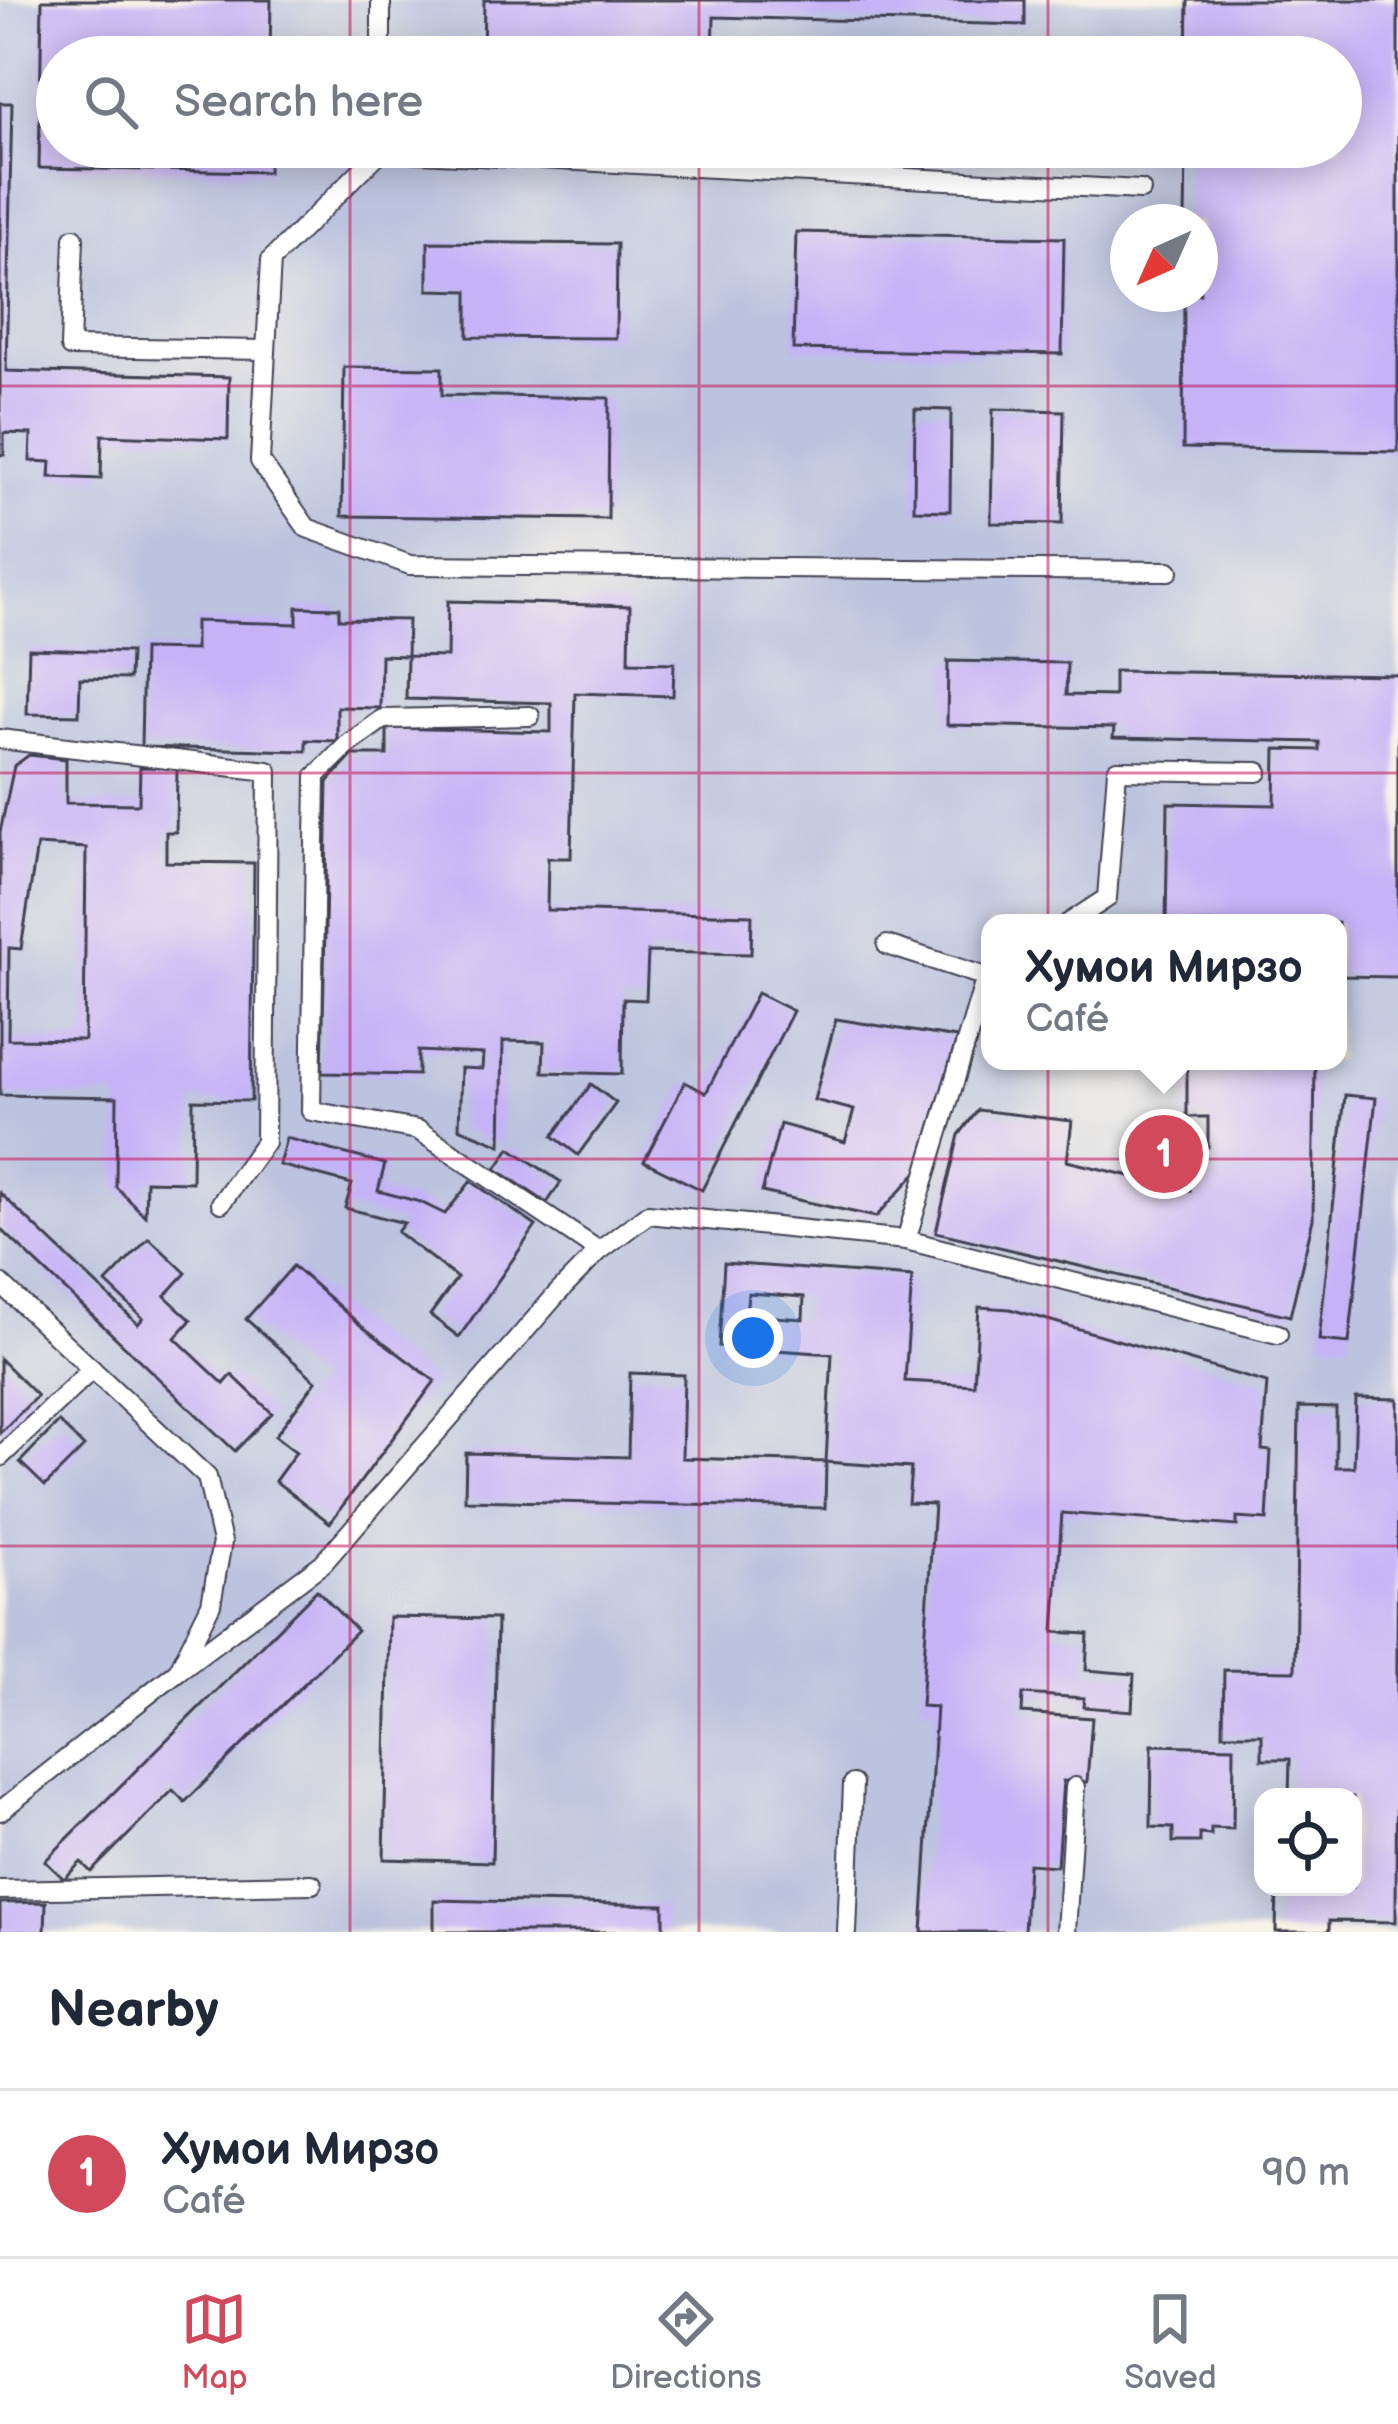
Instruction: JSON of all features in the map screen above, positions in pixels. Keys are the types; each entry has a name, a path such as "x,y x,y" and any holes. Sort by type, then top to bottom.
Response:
{"lane":[{"path":"381,0 381,36"},
{"path":"362,168 271,260 260,461 307,529 410,565 1169,571"},
{"path":"733,168 1141,190"},
{"path":"74,238 70,347 266,350"},
{"path":"530,716 383,719 348,744 316,776 311,1111 418,1130 599,1251"},
{"path":"0,740 268,771 266,1142 221,1203"},
{"path":"1083,914 1107,898 1117,770 1258,772"},
{"path":"887,945 981,974"},
{"path":"906,1240 981,999"},
{"path":"0,1811 323,1563 556,1294 599,1251 648,1214 906,1240 1278,1334"},
{"path":"0,1282 207,1477 222,1542 211,1604 178,1671"},
{"path":"0,1457 92,1369"},
{"path":"847,1932 853,1784"},
{"path":"1066,1932 1075,1787"},
{"path":"0,1889 312,1884"}],"shaded area":[{"path":"0,0 1398,0 1398,1932 0,1932"}],"building":[{"path":"42,0 271,0 270,36 41,36"},
{"path":"484,0 1025,0 1025,25 714,17 714,36 483,36"},
{"path":"1188,0 1398,0 1398,452 1183,448 1184,312 1218,312 1218,204 1185,204 1186,168 1362,168 1362,36 1187,36"},
{"path":"0,103 12,103 6,371 229,377 228,439 102,435 101,479 50,477 51,462 30,461 31,434 4,433 4,455 0,455"},
{"path":"39,168 268,168 268,172"},
{"path":"796,232 1064,238 1062,354 793,349"},
{"path":"428,242 617,244 616,338 468,337 468,291 428,290"},
{"path":"344,367 442,368 442,395 609,398 608,519 342,516"},
{"path":"915,409 951,410 950,511 914,510"},
{"path":"993,409 1064,411 1062,524 991,523"},
{"path":"448,601 630,606 629,662 674,663 673,696 575,693 571,858 548,858 547,910 752,915 751,954 648,952 646,1000 623,999 622,1074 543,1072 544,1042 503,1041 501,1145 459,1128 461,1068 482,1069 483,1054 418,1051 418,1075 322,1073 328,782 353,755 387,755 387,728 551,732 551,703 406,699 407,656 447,657"},
{"path":"297,607 339,608 339,619 408,620 407,656 381,655 380,708 337,707 337,741 306,740 306,751 141,747 143,649 195,650 195,621 297,624"},
{"path":"29,649 130,652 129,679 80,678 79,715 27,714"},
{"path":"948,661 1067,663 1066,695 1114,696 1114,671 1398,675 1398,977 1347,976 1347,914 1166,914 1168,803 1275,805 1276,749 1319,750 1319,742 1113,738 1114,728 947,725"},
{"path":"29,755 66,759 66,803 139,804 140,767 177,768 176,832 166,832 166,862 254,863 251,1101 193,1100 192,1182 146,1181 145,1216 116,1187 117,1097 0,1095 0,832 14,766","holes":["37,845 86,848 84,1040 8,1039 9,948 21,949"]},
{"path":"757,993 793,1011 702,1190 644,1161 685,1082 706,1093"},
{"path":"836,1019 957,1038 917,1172 876,1217 762,1192 780,1124 845,1142 854,1110 814,1100"},
{"path":"1187,1070 1315,1070 1313,1219 1290,1316 936,1232 959,1135 978,1110 1072,1121 1067,1161 1190,1190 1191,1147 1208,1147 1208,1117 1187,1117"},
{"path":"591,1084 616,1103 578,1155 553,1136"},
{"path":"1345,1095 1376,1098 1349,1343 1319,1340"},
{"path":"286,1138 385,1164 378,1191 445,1214 471,1181 536,1226 459,1337 430,1315 457,1278 397,1232 404,1223 345,1208 352,1184 279,1165"},
{"path":"510,1148 561,1182 547,1203 496,1169"},
{"path":"0,1193 138,1324 143,1318 106,1283 149,1238 186,1273 165,1296 191,1320 175,1338 224,1384 232,1375 272,1413 235,1451 0,1228"},
{"path":"724,1263 912,1277 905,1381 974,1385 979,1307 1010,1309 1267,1383 1262,1450 1271,1451 1267,1520 1237,1518 1237,1526 1062,1513 1054,1632 1088,1634 1086,1670 1134,1674 1132,1711 1083,1707 1084,1698 1023,1694 1022,1713 1092,1718 1087,1782 1063,1781 1057,1866 1028,1864 1024,1932 922,1932 936,1707 921,1706 934,1504 908,1503 911,1468 826,1462 832,1354 719,1346","holes":["748,1293 804,1297 803,1319 746,1315"]},
{"path":"293,1266 435,1381 330,1523 275,1481 296,1452 275,1436 316,1381 246,1319"},
{"path":"0,1359 37,1396 0,1433"},
{"path":"630,1373 684,1375 682,1458 826,1462 825,1508 465,1500 466,1453 628,1457"},
{"path":"1356,1398 1398,1399 1396,1922 1329,1921 1329,1932 1276,1932 1277,1896 1362,1896 1362,1788 1289,1788 1290,1759 1262,1759 1262,1734 1223,1734 1224,1670 1295,1671 1299,1407 1336,1408 1336,1467 1354,1467"},
{"path":"59,1422 84,1447 45,1486 20,1462"},
{"path":"317,1590 357,1631 185,1802 173,1790 91,1872 81,1862 64,1879 45,1861"},
{"path":"389,1617 497,1619 492,1862 384,1859"},
{"path":"1152,1745 1234,1747 1233,1829 1211,1828 1211,1835 1200,1834 1200,1842 1173,1842 1173,1828 1151,1827"},
{"path":"434,1900 664,1905 664,1932 434,1932"},
{"path":"46,1902 45,1932 0,1932 0,1903"}],"place":[{"name":"Хумои Мирзо","path":"1164,1154"}]}
